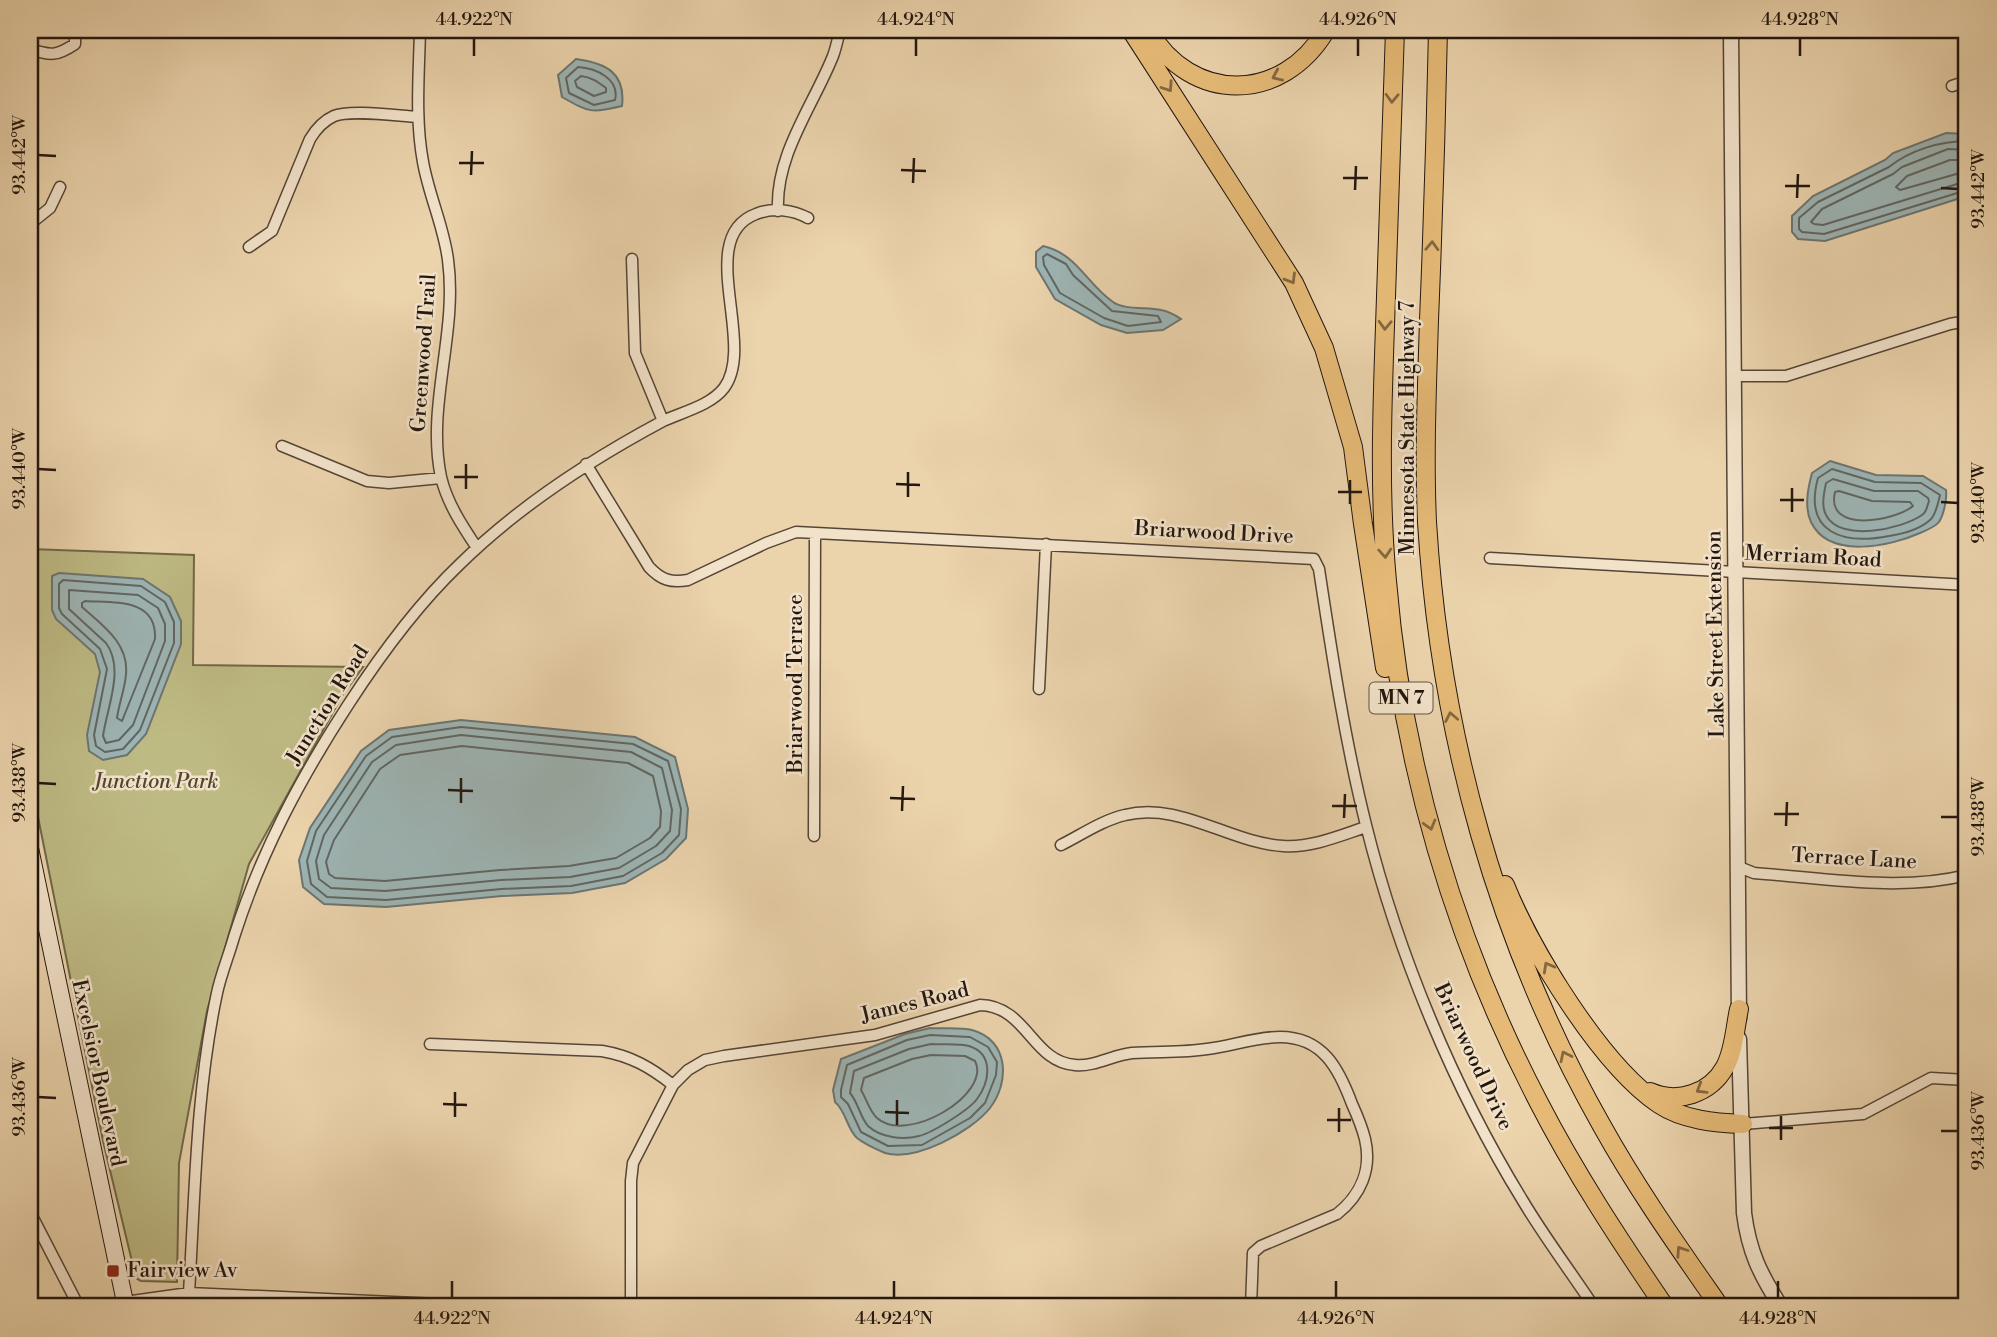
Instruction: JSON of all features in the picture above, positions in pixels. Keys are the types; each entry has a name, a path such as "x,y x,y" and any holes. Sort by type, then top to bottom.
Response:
{"highway":[{"path":"1131,30 1294,283 1324,348 1353,447 1385,672 1421,794"},
{"path":"1148,30 1161,50 1186,71 1211,82 1237,86 1261,82 1285,73 1305,58 1326,30"},
{"name":"Minnesota State Highway 7","path":"1395,30 1382,424 1383,519 1387,591 1397,673 1421,794 1458,917 1505,1035 1576,1170 1665,1307"},
{"name":"Minnesota State Highway 7","path":"1439,30 1427,385 1427,518 1434,606 1443,668 1466,783 1505,915 1526,972 1569,1065 1610,1140 1720,1307"},
{"path":"1466,783 1509,895 1552,974 1583,1022 1640,1088 1660,1104 1688,1116 1742,1124"},
{"path":"1640,1088 1654,1094 1678,1098 1690,1096 1710,1084 1726,1067 1739,1009"}],"main road":[{"name":"Excelsior Boulevard","path":"30,848 126,1304"}],"street":[{"path":"30,49 47,55 61,53 75,44 75,30"},
{"name":"Greenwood Trail","path":"419,30 418,117 424,165 448,259 451,298 437,439 441,478 460,522 477,548"},
{"path":"808,218 795,211 778,211 777,192 788,156 811,100 833,56 840,30"},
{"name":"Lake Street Extension","path":"1731,30 1739,1009 1744,1213 1747,1237 1763,1279 1781,1307"},
{"path":"1952,86 1967,82"},
{"path":"249,247 272,231 310,139 316,128 326,120 337,114 349,113 418,117"},
{"path":"30,224 50,208 60,187"},
{"name":"Junction Road","path":"189,1293 203,1078 217,991 244,905 272,836 332,730 400,631 429,595 477,548 561,481 663,421 710,400 723,388 732,373 727,251 732,234 749,216 764,211 778,211"},
{"path":"632,259 635,354 663,421"},
{"path":"1735,376 1786,376 1967,321"},
{"path":"282,446 367,481 388,483 441,478"},
{"name":"Briarwood Drive","path":"586,464 649,567 657,576 678,582 688,580 781,536 796,532 1314,559 1319,569 1347,741 1366,827 1404,947 1438,1035 1480,1123 1523,1201 1594,1307"},
{"name":"Briarwood Terrace","path":"814,836 815,533"},
{"path":"1039,689 1046,544"},
{"name":"Merriam Road","path":"1490,558 1967,585"},
{"path":"1061,845 1125,815 1143,813 1180,817 1280,846 1315,844 1366,827"},
{"name":"Terrace Lane","path":"1739,867 1755,873 1901,883 1928,883 1967,875"},
{"name":"James Road","path":"673,1085 688,1070 705,1060 875,1035 980,1005 1005,1010 1052,1057 1076,1066 1131,1054 1197,1051 1262,1039 1282,1037 1303,1041 1321,1051 1336,1065 1367,1147 1366,1172 1355,1196 1337,1214 1261,1246 1253,1253 1251,1307"},
{"path":"430,1044 621,1054 638,1060 673,1085 633,1163 631,1307"},
{"path":"1742,1124 1863,1114 1931,1078 1967,1080"},
{"path":"30,1212 79,1307"},
{"path":"106,1307 189,1293 506,1307"}],"green space":[{"name":"Junction Park","path":"30,549 194,555 193,665 363,667 342,696 249,864 207,1011 179,1163 177,1282 141,1281 136,1278 103,1141 36,807 30,777"}],"water":[{"path":"576,59 596,63 612,72 621,85 622,106 591,110 562,97 558,75"},
{"path":"1946,133 1967,134 1967,196 1825,241 1798,239 1792,232 1792,216 1813,196 1885,160 1893,153"},
{"path":"1043,246 1073,262 1104,295 1118,305 1164,311 1181,319 1163,330 1127,333 1101,325 1055,299 1036,267 1036,252"},
{"path":"1830,461 1876,475 1923,476 1946,490 1945,506 1939,522 1908,538 1878,545 1861,547 1832,542 1820,534 1811,522 1807,504 1812,473"},
{"path":"59,573 143,579 170,597 181,621 181,644 146,734 127,755 103,760 89,751 87,735 100,672 95,654 56,619 52,610 52,576"},
{"path":"461,720 635,737 675,757 688,809 686,838 666,859 625,883 572,893 502,896 386,907 324,904 303,887 299,860 310,828 361,751 389,730"},
{"path":"930,1028 967,1029 984,1035 999,1052 1003,1075 1001,1086 990,1108 956,1135 942,1143 911,1153 885,1153 857,1138 835,1102 833,1090 841,1059 905,1034"}],"place":[{"name":"Fairview Av","path":"113,1271"}]}
